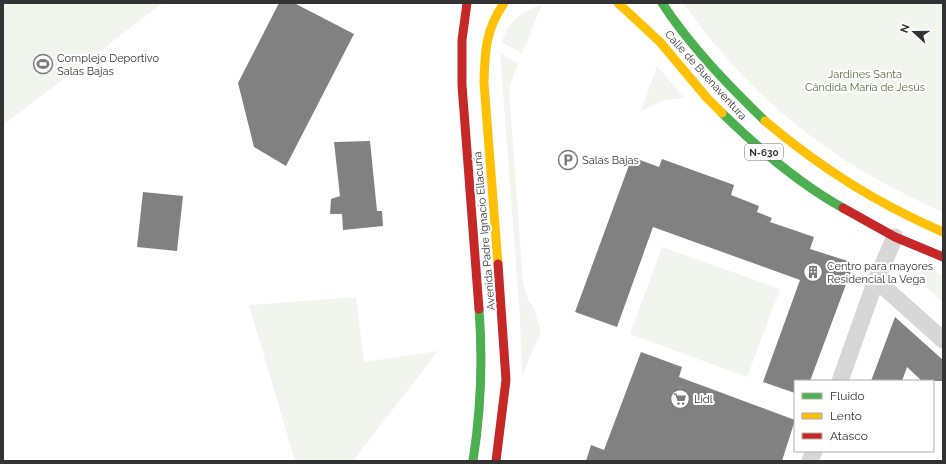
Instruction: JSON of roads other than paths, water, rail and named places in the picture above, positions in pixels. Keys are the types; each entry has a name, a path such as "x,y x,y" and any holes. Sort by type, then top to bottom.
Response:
{"main road":[{"name":"Avenida Padre Ignacio Ellacuría","path":"467,3 462,40 462,85 482,346 480,417 473,461"},
{"name":"Avenida Padre Ignacio Ellacuría","path":"496,461 506,380 505,346 484,82 485,42 492,19 504,3"},
{"name":"Calle de Buenaventura","path":"618,3 660,42 707,98 756,146 830,201 895,237 943,257"},
{"name":"Calle de Buenaventura","path":"662,3 689,41 735,92 771,128 843,182 905,215 943,232"}],"street":[{"path":"840,380 876,280 895,237"},
{"path":"876,280 943,340"}],"place":[{"name":"Complejo Deportivo Salas Bajas","path":"43,64"},
{"name":"Salas Bajas","path":"568,160"},
{"name":"Centro para mayores Residencial la Vega","path":"813,272"},
{"name":"Lidl","path":"680,399"}],"park label":[{"name":"Jardines Santa Cándida María de Jesús","path":"865,80"}]}
